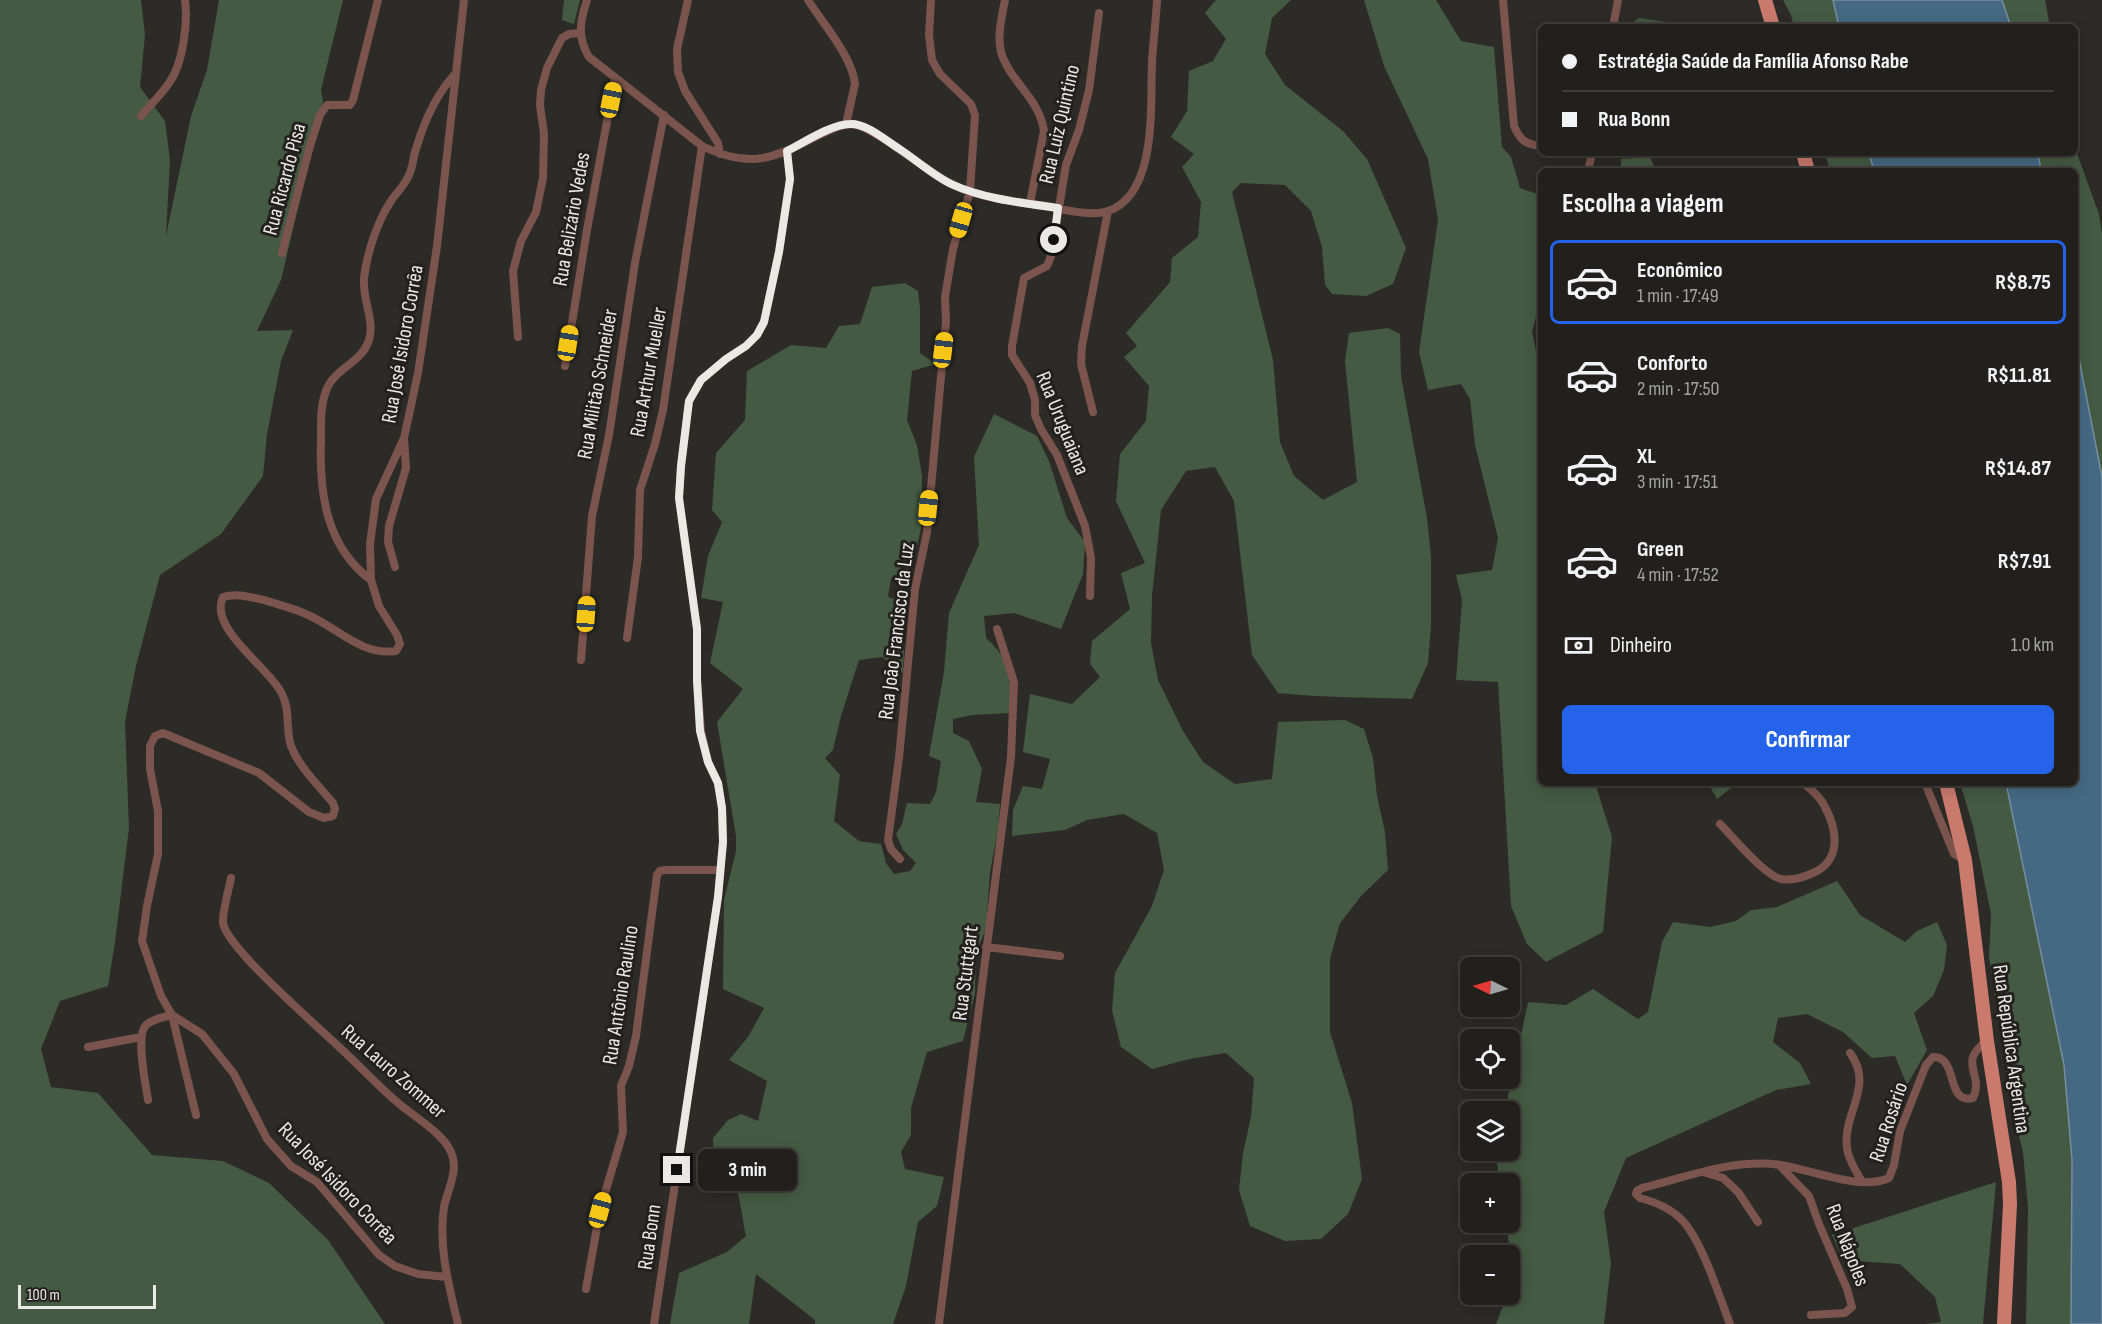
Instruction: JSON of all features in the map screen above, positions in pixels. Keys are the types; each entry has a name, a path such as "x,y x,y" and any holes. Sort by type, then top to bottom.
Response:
{"main road":[{"path":"1765,0 1772,24"},
{"name":"Rua República Argentina","path":"1947,786 1965,860 1987,1041 2009,1182 2004,1324"}],"street":[{"path":"141,116 170,81 184,43 187,11 185,0"},
{"name":"Rua Ricardo Pisa","path":"282,253 320,115 327,105 350,105 353,100 378,0"},
{"name":"Rua José Isidoro Corrêa","path":"446,1277 418,1274 395,1266 379,1255 317,1182 291,1166 267,1139 234,1074 202,1034 172,1015 161,996 142,941 158,854 158,811 150,769 150,746 155,736 164,733 259,773 309,812 324,818 333,816 335,809 291,746 288,713 281,691 235,639 220,615 220,604 223,597 233,594 272,603 310,616 363,647 383,653 396,651 400,644 379,606 371,580 370,544 376,499 404,438 418,373 437,246 464,0"},
{"path":"587,0 580,20 580,33 583,47 589,57 702,146 720,154 738,159 755,160 787,151 846,124 858,125 949,183 970,191 1058,208 1098,213 1108,211 1124,201 1137,187 1149,142 1153,106 1152,64 1157,0"},
{"path":"688,0 677,49 678,72 685,91 718,143 720,154"},
{"path":"808,0 839,46 854,78 855,84 846,124"},
{"name":"Rua João Francisco da Luz","path":"900,859 891,849 888,840 899,758 915,589 927,532 946,321 945,297 953,249 970,191 975,115 971,104 940,74 932,60 929,35 931,0"},
{"path":"1005,0 1000,51 1006,64 1030,96 1042,119 1044,131 1030,203"},
{"path":"1503,0 1514,126 1519,137 1527,144 1538,146"},
{"path":"1614,24 1618,0"},
{"name":"Rua Luiz Quintino","path":"1058,208 1065,165 1079,130 1089,90 1099,13"},
{"path":"518,337 513,270 520,241 536,212 543,178 541,90 547,68 562,38 569,34 580,33"},
{"path":"371,580 358,571 340,546 325,509 321,474 321,415 326,391 332,380 366,349 371,328 365,299 364,279 370,244 390,202 410,174 415,150 442,88 456,73"},
{"name":"Rua Belizário Vedes","path":"565,366 615,78"},
{"name":"Rua Militão Schneider","path":"581,660 592,516 609,435 635,263 664,115"},
{"name":"Rua Arthur Mueller","path":"627,638 638,557 640,490 663,410 702,146"},
{"name":"Rua Bonn","path":"654,1324 718,897 723,842 722,808 718,783 708,762 700,731 697,629 679,498 681,466 689,401 701,380 746,346 757,335 764,322 779,252 790,179 787,151"},
{"name":"Rua Uruguaiana","path":"1058,208 1052,256 1047,266 1024,278 1012,355 1030,383 1035,400 1035,416 1057,455 1084,526 1091,558 1090,596"},
{"path":"1093,412 1081,364 1082,346 1108,211"},
{"path":"395,567 388,542 389,526 406,468 404,438"},
{"name":"Rua Stuttgart","path":"939,1324 1011,756 1014,682 997,629"},
{"path":"1720,824 1763,868 1781,879 1804,877 1823,869 1834,854 1834,831 1825,805 1806,786"},
{"path":"1926,786 1954,854 1965,860"},
{"name":"Rua Antônio Raulino","path":"586,1289 600,1210 623,1132 621,1086 636,1036 657,875 660,871 666,870 720,870"},
{"name":"Rua Lauro Zommer","path":"231,878 223,923 231,938 253,964 376,1084 420,1121 442,1136 452,1152 455,1171 444,1207 442,1242 446,1277 458,1324"},
{"path":"987,947 1060,956"},
{"path":"148,1100 141,1037 144,1027 155,1019 172,1015 196,1115"},
{"path":"88,1047 141,1037"},
{"name":"Rua Rosário","path":"1730,1324 1699,1248 1683,1220 1672,1211 1636,1194 1636,1191 1701,1172 1751,1164 1779,1165 1863,1182 1880,1182 1889,1178 1894,1165 1900,1131 1926,1065 1933,1057 1938,1057 1947,1063 1956,1092 1961,1097 1973,1098 1977,1089 1972,1059 1975,1049 1987,1041"},
{"path":"1850,1053 1858,1063 1861,1077 1847,1136 1847,1149 1863,1182"},
{"name":"Rua Nápoles","path":"1779,1165 1809,1196 1847,1289 1852,1307 1845,1313 1811,1316"},
{"path":"1701,1172 1723,1178 1738,1192 1758,1222"}],"green space":[{"path":"0,0 141,0 145,35 140,87 165,121 170,160 166,236 191,116 207,70 219,0 343,0 321,90 323,101 281,280 257,331 293,330 281,361 267,434 263,476 221,534 160,575 136,666 125,722 129,828 108,986 60,1001 41,1049 51,1087 98,1093 152,1155 223,1161 269,1183 328,1240 385,1324 0,1324"},
{"path":"564,0 580,0 574,24 562,20"},
{"path":"1216,0 1291,0 1272,18 1265,54 1285,85 1343,131 1367,159 1406,248 1393,284 1366,296 1332,294 1325,285 1322,247 1311,211 1285,185 1241,183 1232,192 1273,360 1280,442 1294,476 1323,500 1357,482 1345,361 1349,333 1388,328 1400,334 1401,376 1427,518 1431,557 1431,626 1428,663 1412,699 1278,693 1252,655 1234,501 1215,467 1186,471 1161,510 1152,596 1151,643 1158,680 1183,731 1203,762 1235,784 1272,779 1278,722 1345,720 1364,729 1373,758 1377,796 1385,832 1388,870 1362,895 1340,923 1330,959 1330,1032 1352,1103 1362,1179 1348,1214 1321,1239 1285,1241 1250,1226 1239,1190 1243,1153 1251,1117 1254,1078 1226,1053 1189,1059 1152,1069 1121,1047 1112,1010 1115,973 1152,906 1164,870 1157,833 1124,814 1087,820 1065,830 1012,836 1013,810 1023,786 1042,789 1050,759 1023,752 1030,694 1072,704 1100,677 1090,664 1092,641 1130,609 1121,573 1145,563 1116,501 1120,454 1146,421 1149,386 1124,357 1137,346 1126,333 1170,282 1172,258 1198,237 1201,202 1182,167 1194,154 1171,137 1187,111 1189,71 1213,61 1226,39 1205,13"},
{"path":"1364,0 1436,0 1461,41 1494,47 1502,147 1511,157 1520,188 1538,194 1538,310 1532,331 1538,362 1538,786 1596,786 1612,837 1603,932 1546,962 1527,944 1511,906 1498,682 1456,680 1462,600 1456,575 1492,570 1498,538 1475,445 1470,399 1461,384 1428,390 1419,352 1438,220 1428,159 1384,66"},
{"path":"1783,0 1833,0 1838,24 1793,24"},
{"path":"2002,0 2045,0 2049,24 2010,24"},
{"path":"1639,18 1681,24 1631,24"},
{"path":"1826,156 1870,156 1873,168 1829,168"},
{"path":"2038,156 2078,156 2099,214 2102,233 2102,477 2078,353 2078,168 2040,168"},
{"path":"1650,157 1655,168 1621,168 1621,159"},
{"path":"905,283 918,291 920,353 936,364 912,371 907,420 917,445 922,476 921,528 912,568 891,578 888,597 906,603 903,673 882,657 859,660 833,750 825,758 840,775 834,821 859,841 881,844 886,863 894,874 910,871 916,863 903,850 896,834 902,824 907,803 930,804 936,792 941,761 929,756 944,672 949,613 979,545 974,457 994,414 1037,436 1049,461 1067,518 1085,542 1083,574 1061,629 1014,613 984,616 986,638 1000,654 1008,672 1011,713 973,715 953,719 953,733 969,741 982,769 976,802 1000,804 998,830 990,872 986,929 976,952 975,993 963,1041 927,1052 911,1108 911,1135 901,1152 905,1169 944,1177 937,1206 918,1222 906,1286 893,1324 815,1324 815,1320 756,1274 749,1324 670,1324 679,1273 727,1252 746,1236 737,1189 717,1161 713,1138 728,1120 741,1114 758,1121 767,1081 729,1060 748,1037 764,1008 723,989 724,900 736,851 736,836 717,722 743,689 710,663 723,602 701,598 708,556 722,522 712,510 716,453 745,420 747,371 791,345 826,348 839,326 860,324 872,287"},
{"path":"1710,786 1734,786 1717,799"},
{"path":"1961,786 2007,786 2064,1065 2072,1160 2071,1324 2026,1324 2028,1208 2023,1152 2011,1104 1989,956 1991,914 1973,826"},
{"path":"1837,881 1860,915 1905,942 1917,931 1937,922 1947,945 1944,970 1933,996 1914,1013 1927,1050 1907,1085 1895,1056 1872,1058 1843,1032 1807,1014 1778,1018 1773,1042 1800,1063 1811,1084 1776,1090 1626,1158 1604,1212 1611,1263 1604,1324 1496,1324 1503,1305 1520,1305 1520,1245 1509,1245 1507,1233 1520,1233 1520,1173 1498,1173 1497,1161 1520,1161 1520,1101 1507,1101 1510,1089 1520,1089 1520,1040 1528,1002 1566,1005 1593,989 1638,1019 1648,1012 1662,942 1673,922 1710,927 1736,921 1751,910 1777,907"},
{"path":"1996,1182 1983,1324 1926,1324 1941,1322 1935,1297 1900,1264 1843,1260 1832,1235"}],"water":[{"path":"1833,0 2002,0 2010,24 1838,24"},
{"path":"1870,156 2038,156 2040,168 1873,168"},
{"path":"2078,353 2102,477 2102,1324 2071,1324 2072,1160 2064,1065 2007,786 2078,786"}],"route":[{"path":"677,1170 718,897 723,842 722,808 718,783 708,762 700,731 697,629 679,498 681,466 689,401 701,380 746,346 757,335 764,322 779,252 790,179 787,151 829,130 850,123 858,125 949,183 1003,199 1058,208 1054,240"}]}
